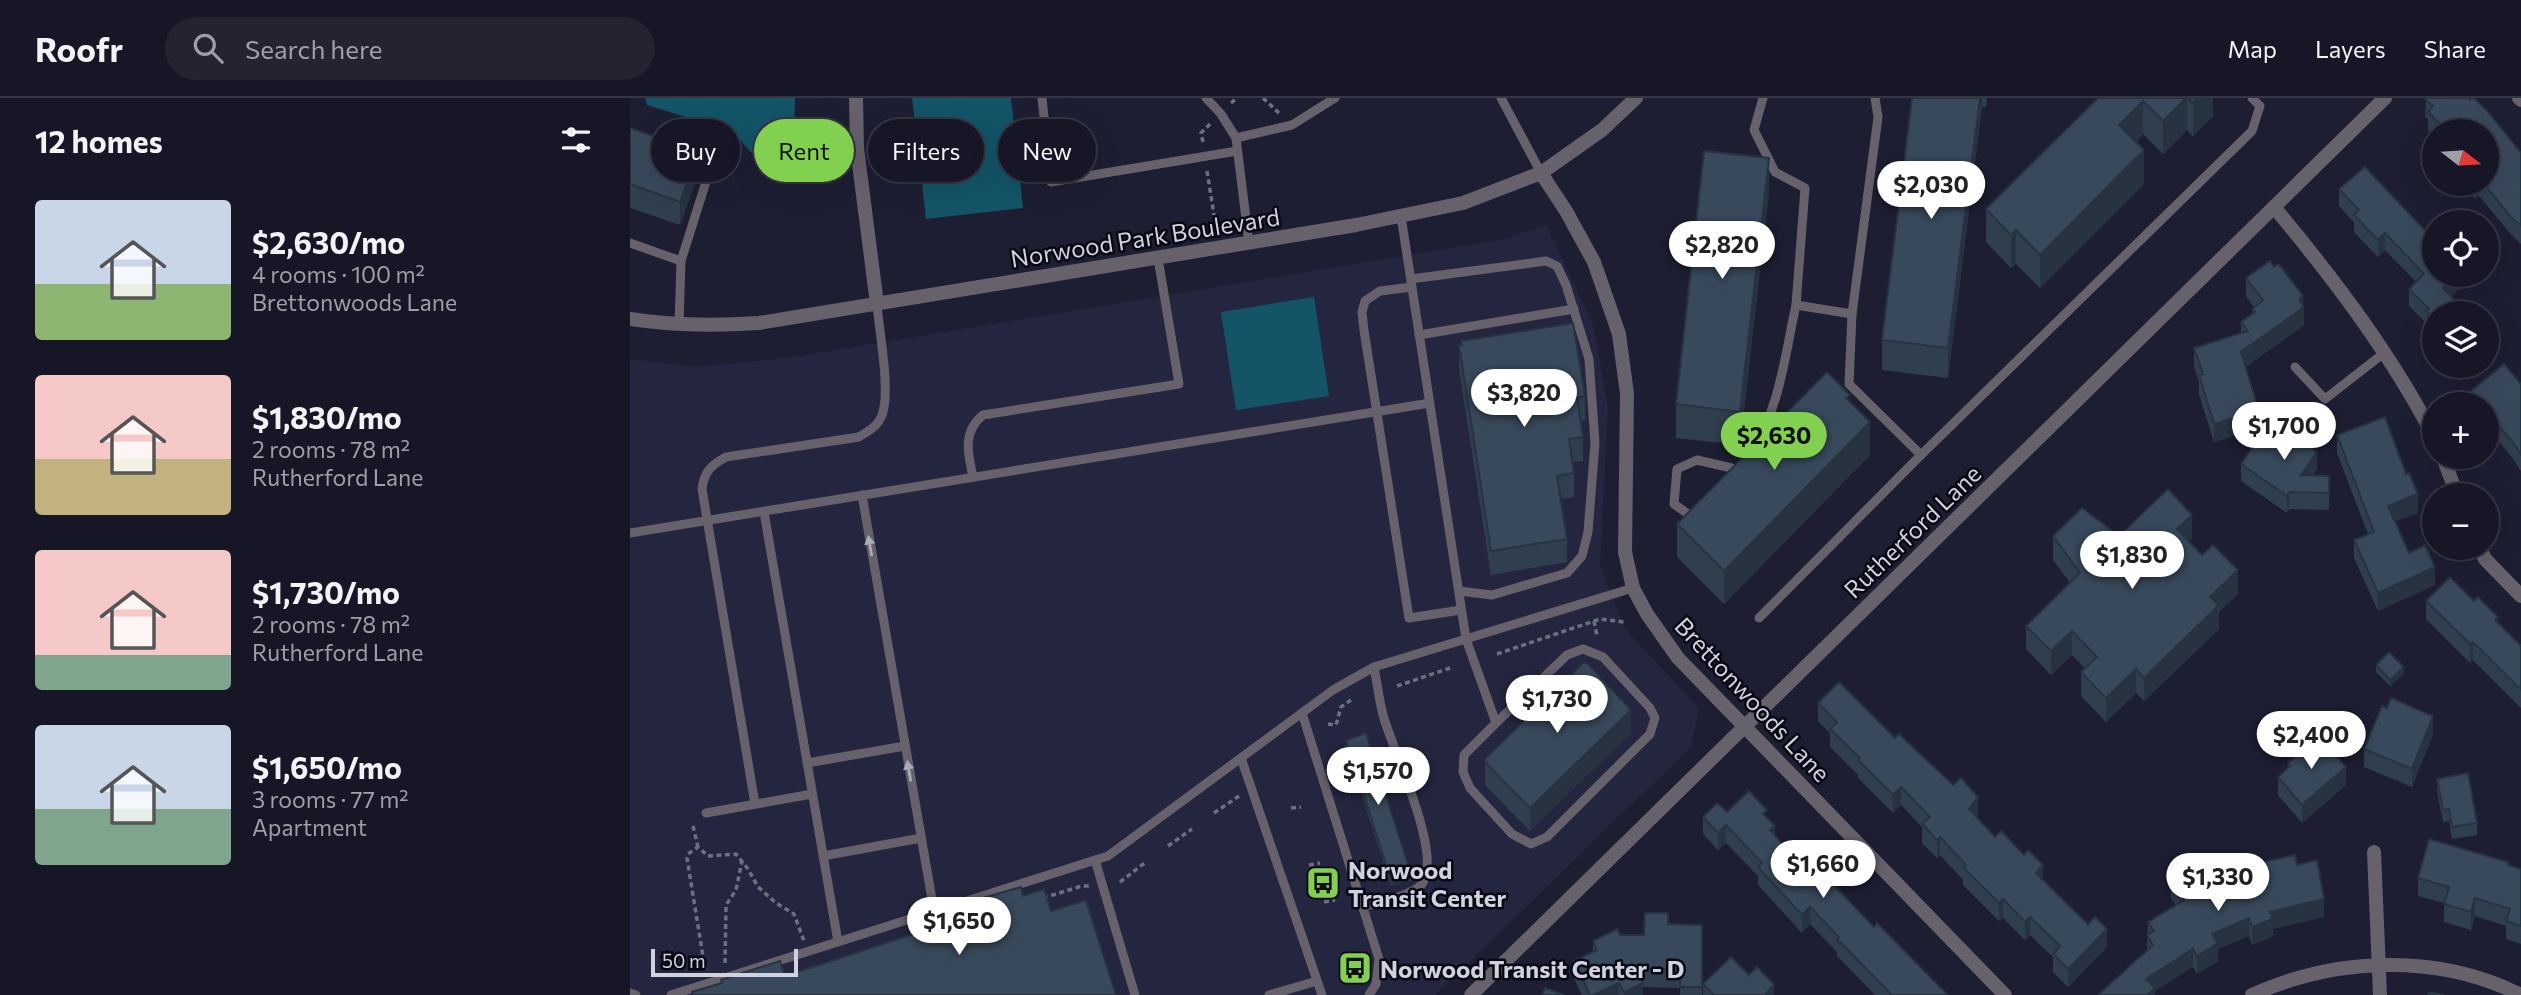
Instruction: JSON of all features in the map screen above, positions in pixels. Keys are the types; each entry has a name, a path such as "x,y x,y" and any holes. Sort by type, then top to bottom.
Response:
{"street":[{"path":"856,98 857,148 877,304"},
{"name":"Norwood Park Boulevard","path":"630,319 712,327 759,323 1249,243 1464,203 1541,173 1602,130 1636,98"},
{"name":"Rutherford Lane","path":"1471,995 2385,98"},
{"name":"Brettonwoods Lane","path":"1541,173 1594,262 1619,334 1627,394 1625,552 1633,588 1647,614 1678,658 2005,995"},
{"path":"2274,207 2328,272 2410,389 2422,413"},
{"path":"2486,560 2521,596"},
{"path":"2374,852 2379,995"},
{"path":"2252,995 2279,983 2329,970 2406,965 2448,969 2496,982 2521,995"}],"lane":[{"path":"1042,98 1051,182 1237,151"},
{"path":"1206,98 1221,114 1236,138 1249,243"},
{"path":"1236,138 1292,125 1335,98"},
{"path":"1501,98 1541,173"},
{"path":"1728,479 1760,438 1777,391 1796,305 1805,188 1775,172 1754,130 1763,98"},
{"path":"1875,98 1878,117 1852,314 1849,384 1921,455"},
{"path":"1759,618 1921,455 2252,131 2260,106 2252,98"},
{"path":"679,325 681,261 706,182"},
{"path":"1401,216 1466,639 1496,723"},
{"path":"630,243 681,261"},
{"path":"973,477 968,454 969,438 973,423 983,415 1178,384 1158,258"},
{"path":"1458,591 1492,595 1517,588 1567,573 1582,556 1588,532 1595,443 1589,359 1557,266 1546,261 1411,283 1380,291 1365,301 1362,312 1409,618 1461,610"},
{"path":"755,804 702,489 704,474 713,464 726,457 859,437 873,429 882,414 885,395 877,304"},
{"path":"1796,305 1852,314"},
{"path":"1419,335 1574,309"},
{"path":"2295,367 2325,399 2384,353"},
{"path":"630,533 1430,403"},
{"path":"1705,510 1697,520 1674,504 1677,469 1697,460 1736,469"},
{"path":"862,495 934,911"},
{"path":"764,512 838,942"},
{"path":"671,995 1108,856 1333,690 1374,667 1633,588"},
{"path":"1583,649 1603,657 1650,708 1655,718 1650,734 1546,837 1531,844 1512,834 1469,788 1463,772 1464,755 1496,723 1567,654 1583,649"},
{"path":"1362,907 1414,891 1423,883 1428,870 1416,808 1382,714 1374,667"},
{"path":"1301,713 1378,959 1376,984 1369,995"},
{"path":"807,763 905,746"},
{"path":"1241,758 1322,995"},
{"path":"706,813 812,794"},
{"path":"823,856 921,838"},
{"path":"1095,860 1135,995"},
{"path":"1269,995 1317,981"},
{"path":"630,993 636,995"}],"path":[{"path":"1231,103 1237,98"},
{"path":"1263,98 1292,125"},
{"path":"1203,143 1201,133 1213,121"},
{"path":"1207,171 1214,215"},
{"path":"1497,654 1594,621 1612,619 1624,622"},
{"path":"1594,621 1597,636"},
{"path":"1397,686 1450,668"},
{"path":"1328,724 1336,724 1341,707 1351,700"},
{"path":"1214,813 1240,796"},
{"path":"1291,808 1301,807"},
{"path":"693,826 698,847 708,856 736,854 758,887 794,914 802,929 805,943"},
{"path":"1168,846 1192,829"},
{"path":"698,847 688,854 687,858 705,969 714,966"},
{"path":"723,964 726,963 726,905 736,890 742,861"},
{"path":"1120,882 1146,862"},
{"path":"1309,865 1320,863"},
{"path":"1031,902 1082,886 1096,888"},
{"path":"1324,902 1335,900"}],"shaded area":[{"path":"645,98 795,98 795,119 754,119 754,156 740,140 740,119 692,119 647,105"},
{"path":"912,98 1011,98 1013,119 998,119 998,182 1020,182 1023,208 926,219 922,182 984,182 984,119 914,119"},
{"path":"1546,225 1593,324 1608,407 1600,564 1624,627 1699,709 1691,747 1435,995 630,995 630,359 696,367 794,357 1505,239"},
{"path":"1314,297 1329,396 1236,410 1221,312"}],"building":[{"path":"1912,98 1980,98 1948,348 1882,340"},
{"path":"2098,98 2186,98 2163,121 2143,101 2119,125 2144,150 2040,255 2016,230 2011,235 1986,209"},
{"path":"2474,98 2494,119 2435,119 2428,112 2433,106 2425,99"},
{"path":"2499,126 2521,153 2521,226 2494,196 2499,196"},
{"path":"630,128 651,135 651,182 687,182 680,202 630,184"},
{"path":"1704,151 1769,158 1740,412 1676,404"},
{"path":"2365,167 2422,227 2422,272 2385,233 2378,240 2354,215 2359,210 2339,189"},
{"path":"2270,261 2274,267 2278,264 2282,268 2303,296 2299,299 2304,307 2241,352 2257,405 2250,413 2214,424 2194,348 2248,331 2241,322 2255,312 2252,309 2263,300 2246,278"},
{"path":"2422,276 2422,287 2444,287 2455,301 2422,302 2409,289"},
{"path":"1573,323 1585,396 1577,398 1583,437 1569,439 1574,473 1557,476 1567,539 1491,551 1459,345 1462,345 1461,341"},
{"path":"2504,364 2521,384 2521,455 2499,426 2499,392 2471,391 2487,378 2499,378 2499,368"},
{"path":"1827,372 1850,395 1846,398 1870,422 1724,571 1677,524"},
{"path":"2385,417 2406,474 2409,473 2418,494 2388,506 2409,553 2422,546 2422,560 2432,560 2435,567 2378,593 2354,540 2374,532 2337,435"},
{"path":"2271,420 2317,452 2301,475 2329,476 2329,493 2289,492 2287,496 2241,464"},
{"path":"2168,489 2192,515 2177,529 2202,555 2213,545 2238,570 2210,597 2219,605 2144,678 2136,669 2106,698 2081,672 2097,657 2072,631 2051,651 2026,626 2080,573 2053,536 2082,508 2119,536"},
{"path":"2450,577 2474,601 2478,597 2498,617 2495,620 2521,646 2521,690 2473,642 2470,644 2426,601"},
{"path":"2389,652 2404,667 2390,680 2376,665"},
{"path":"1583,663 1587,663 1631,710 1530,808 1485,759"},
{"path":"1839,682 1895,738 1899,734 1953,785 1961,778 1978,797 1969,809 1995,837 2001,831 2024,855 2028,850 2043,865 2036,873 2063,900 2088,924 2095,917 2107,929 2068,969 2053,954 2060,946 2030,917 2025,922 2003,899 1999,903 1963,867 1966,865 1940,837 1937,840 1922,824 1930,817 1901,787 1893,795 1830,729 1837,722 1818,703"},
{"path":"2391,698 2433,716 2412,769 2364,749 2382,706 2387,708"},
{"path":"1366,733 1411,874 1391,880 1346,740"},
{"path":"2321,738 2346,767 2302,805 2278,777 2290,766 2288,763"},
{"path":"2468,773 2477,823 2452,827 2449,809 2443,810 2437,779"},
{"path":"1749,791 1767,810 1763,814 1775,826 1770,830 1795,858 1805,849 1824,869 1821,872 1874,927 1877,923 1948,995 1892,995 1810,907 1802,915 1758,867 1762,863 1726,825 1718,833 1703,817 1717,803 1727,812"},
{"path":"2429,839 2508,862 2508,865 2521,869 2521,926 2506,921 2510,909 2475,898 2471,912 2444,904 2449,887 2418,878"},
{"path":"2295,855 2297,865 2317,860 2324,899 2270,912 2273,919 2252,927 2249,918 2212,934 2218,943 2197,956 2193,949 2146,979 2155,988 2147,995 2098,995 2153,945 2147,935 2154,931 2148,922 2184,900 2171,880 2195,864 2207,883 2246,866"},
{"path":"1021,887 1023,896 1044,889 1051,911 1086,900 1116,995 693,995 692,992 780,961 785,976 922,931 918,917"},
{"path":"1645,913 1668,913 1668,924 1702,925 1702,987 1680,987 1680,969 1637,969 1643,983 1624,992 1619,983 1590,995 1574,961 1597,950 1593,941 1617,929 1620,935 1644,935"},
{"path":"1731,957 1749,975 1757,967 1774,984 1765,995 1714,995 1703,984"},
{"path":"1545,988 1564,995 1542,995"}],"place":[{"name":"Norwood Transit Center","path":"1323,883"},
{"name":"Norwood Transit Center - D","path":"1355,968"}]}
